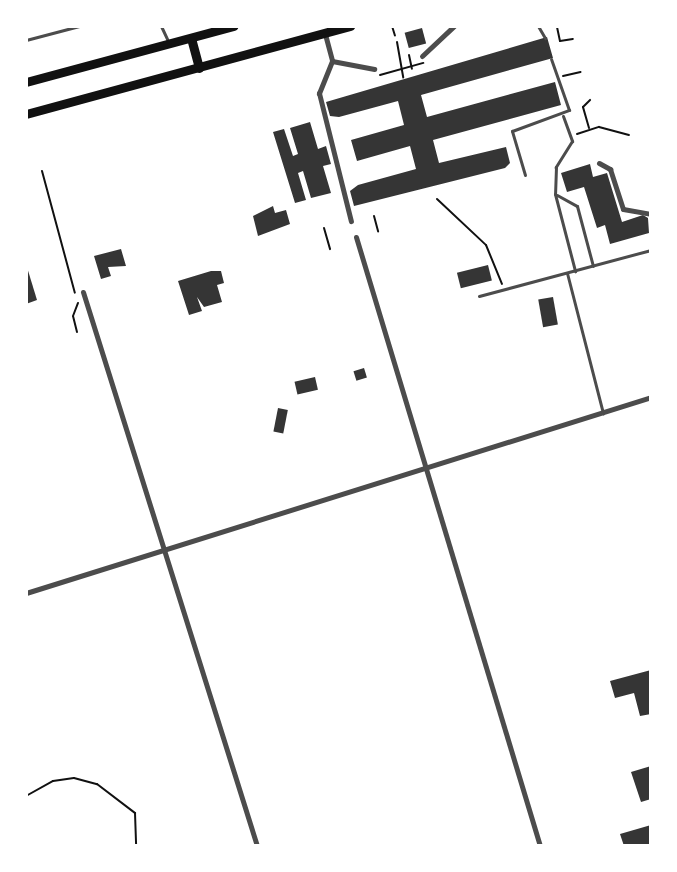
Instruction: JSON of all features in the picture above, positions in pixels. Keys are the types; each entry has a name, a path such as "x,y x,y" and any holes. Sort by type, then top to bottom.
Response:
{"main road":[{"path":"26,82 191,38 211,29 234,26"},
{"path":"26,114 350,26"},
{"path":"191,38 199,68"}],"street":[{"path":"422,56 454,26"},
{"path":"325,33 332,61 319,93 351,221"},
{"path":"332,61 372,71"},
{"path":"599,163 610,169 623,209 651,214"},
{"path":"356,237 540,846"},
{"path":"83,292 257,846"},
{"path":"26,593 651,397"}],"lane":[{"path":"40,26 42,36"},
{"path":"26,40 79,26"},
{"path":"161,26 170,44"},
{"path":"538,26 545,38"},
{"path":"525,175 512,131 563,116 569,110 560,77 551,59"},
{"path":"563,116 572,136 556,167 555,194 575,271"},
{"path":"555,194 577,206 593,266"},
{"path":"479,296 651,250"},
{"path":"567,273 603,413"}],"path":[{"path":"392,26 395,36"},
{"path":"550,26 557,27 560,41 573,39"},
{"path":"397,42 403,77"},
{"path":"409,55 412,69"},
{"path":"372,71 402,72 430,57"},
{"path":"560,77 581,72"},
{"path":"569,110 583,107 590,100"},
{"path":"583,107 589,128"},
{"path":"572,136 589,128 629,135"},
{"path":"42,171 78,302 73,316 77,332"},
{"path":"437,199 486,245 503,289"},
{"path":"374,216 378,231"},
{"path":"324,228 330,249"},
{"path":"26,796 53,781 74,778 97,784 135,813 136,846"}],"building":[{"path":"422,28 426,43 409,48 405,33"},
{"path":"547,37 553,58 421,95 427,117 555,82 561,105 433,140 439,163 506,147 510,163 505,168 354,206 350,191 358,185 416,169 410,146 357,161 351,140 404,125 398,101 339,117 330,116 326,102"},
{"path":"310,122 318,149 326,146 331,164 323,166 331,193 311,198 303,171 298,173 306,200 295,203 273,132 284,129 293,156 298,154 290,128"},
{"path":"590,164 593,177 607,173 622,222 643,215 648,218 649,233 610,244 605,225 597,228 584,187 567,192 561,173"},
{"path":"273,206 275,213 286,210 290,224 258,236 253,216"},
{"path":"121,249 126,266 108,267 111,276 101,279 94,256"},
{"path":"26,264 37,300 26,304"},
{"path":"488,265 492,281 461,288 457,273"},
{"path":"221,271 224,283 217,285 222,302 204,307 197,297 202,311 189,315 178,281"},
{"path":"553,297 558,325 543,327 538,300"},
{"path":"364,368 367,378 356,381 353,371"},
{"path":"315,377 318,390 297,394 295,382"},
{"path":"278,408 288,410 283,433 273,432"},
{"path":"651,670 651,714 640,716 634,693 615,698 610,681"},
{"path":"651,766 651,799 641,802 631,772"},
{"path":"651,825 651,846 624,846 620,834"}]}
